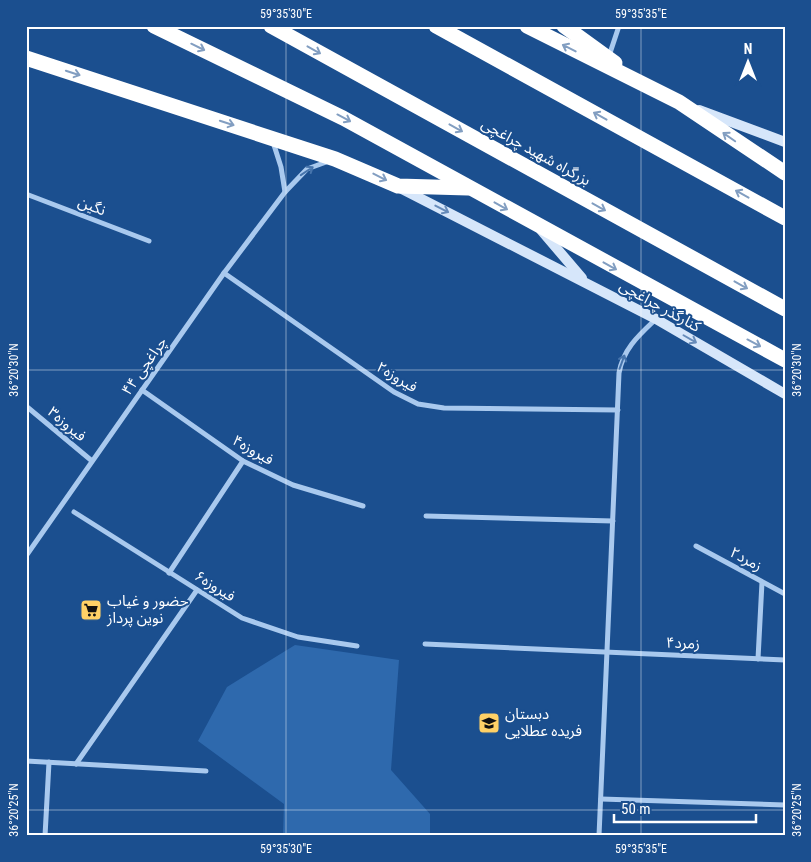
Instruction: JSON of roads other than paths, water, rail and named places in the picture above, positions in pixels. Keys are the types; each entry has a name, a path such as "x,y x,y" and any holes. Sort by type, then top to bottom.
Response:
{"highway":[{"path":"154,26 343,118 537,226 785,360"},
{"name":"بزرگراه شهید چراغچی","path":"271,26 785,309"},
{"path":"436,26 785,218"},
{"path":"527,26 679,102 785,173"},
{"path":"564,26 608,57 644,86"},
{"path":"26,58 336,159 398,186 470,188"}],"main road":[{"path":"679,102 785,142"},
{"path":"398,186 586,282"},
{"name":"کنارگذر چراغچی","path":"537,226 586,282 656,319 785,394"}],"street":[{"path":"608,57 619,26"},
{"path":"271,138 281,167 284,192"},
{"name":"چراغچی ۴۴","path":"26,556 224,273 284,192 307,169 336,159"},
{"name":"نگین","path":"26,194 149,241"},
{"name":"فیروزه۲","path":"224,273 394,392 418,404 444,408 618,410"},
{"path":"599,836 618,410 618,373 621,360 632,342 656,319"},
{"name":"فیروزه۴","path":"142,390 242,461 293,486 363,506"},
{"name":"فیروزه۳","path":"26,406 92,461"},
{"path":"169,573 242,461"},
{"name":"فیروزه۶","path":"74,512 242,618 298,637 357,646"},
{"path":"426,516 613,521"},
{"name":"زمرد۲","path":"696,546 785,594"},
{"path":"758,658 762,582"},
{"path":"76,764 198,590"},
{"name":"زمرد۴","path":"425,644 785,660"},
{"path":"26,761 206,770"},
{"path":"45,836 49,762"},
{"path":"601,799 785,805"}],"place":[{"name":"حضور و غیاب نوین پرداز","path":"91,610"},
{"name":"دبستان فریده عطلایی","path":"489,723"}]}
